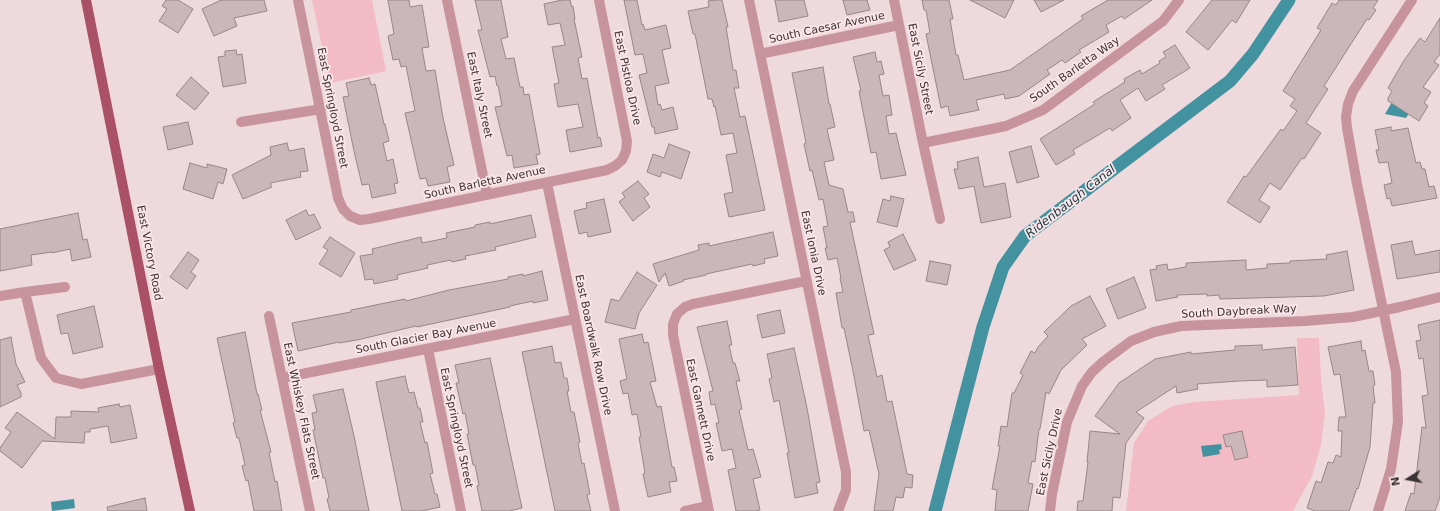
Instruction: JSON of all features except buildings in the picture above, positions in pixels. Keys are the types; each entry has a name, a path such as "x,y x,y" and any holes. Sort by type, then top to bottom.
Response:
{"main road":[{"name":"East Victory Road","path":"86,0 159,369 190,511"}],"street":[{"name":"East Springloyd Street","path":"298,0 338,198 343,209 350,216"},
{"name":"East Italy Street","path":"447,0 487,195"},
{"name":"East Pistioa Drive","path":"599,0 628,141 622,160"},
{"name":"East Ionia Drive","path":"749,0 846,472 846,490 838,511"},
{"name":"East Sicily Street","path":"894,0 940,219"},
{"name":"South Barletta Way","path":"923,143 1006,126 1044,110 1163,22 1179,0"},
{"path":"1378,511 1391,469 1398,422 1396,372 1346,128 1346,117 1348,104 1353,91 1412,0"},
{"name":"South Caesar Avenue","path":"760,54 899,25"},
{"path":"241,122 321,109"},
{"name":"South Barletta Avenue","path":"350,216 360,220 369,219 547,183 607,170 622,160"},
{"name":"East Boardwalk Row Drive","path":"547,183 615,511"},
{"name":"East Gannett Drive","path":"709,509 673,335 673,324 678,314 693,304 806,281"},
{"path":"0,296 65,287"},
{"path":"25,292 41,358 56,378 81,384 159,369"},
{"name":"South Daybreak Way","path":"1104,361 1114,352 1131,341 1154,332 1181,326 1305,321 1353,316 1383,311 1440,297"},
{"name":"East Whiskey Flats Street","path":"269,316 310,511"},
{"name":"South Glacier Bay Avenue","path":"282,378 575,319"},
{"name":"East Springloyd Street","path":"428,349 461,511"},
{"name":"East Sicily Drive","path":"1050,511 1052,494 1067,422 1073,405 1082,386 1092,372 1104,361"},
{"path":"685,511 709,509"}],"shaded area":[{"path":"312,0 372,0 386,71 330,83"},
{"path":"1297,338 1319,338 1321,379 1325,413 1321,445 1312,476 1293,511 1126,511 1134,443 1148,421 1172,406 1195,402 1299,395"}],"water":[{"path":"1392,102 1409,113 1406,118 1385,114"},
{"path":"1221,444 1222,449 1219,450 1220,454 1203,457 1201,446"},
{"path":"74,499 75,508 52,511 51,502"}],"waterway":[{"name":"Ridenbaugh Canal","path":"935,511 983,327 1003,267 1025,236 1230,81 1253,54 1289,0"}]}
